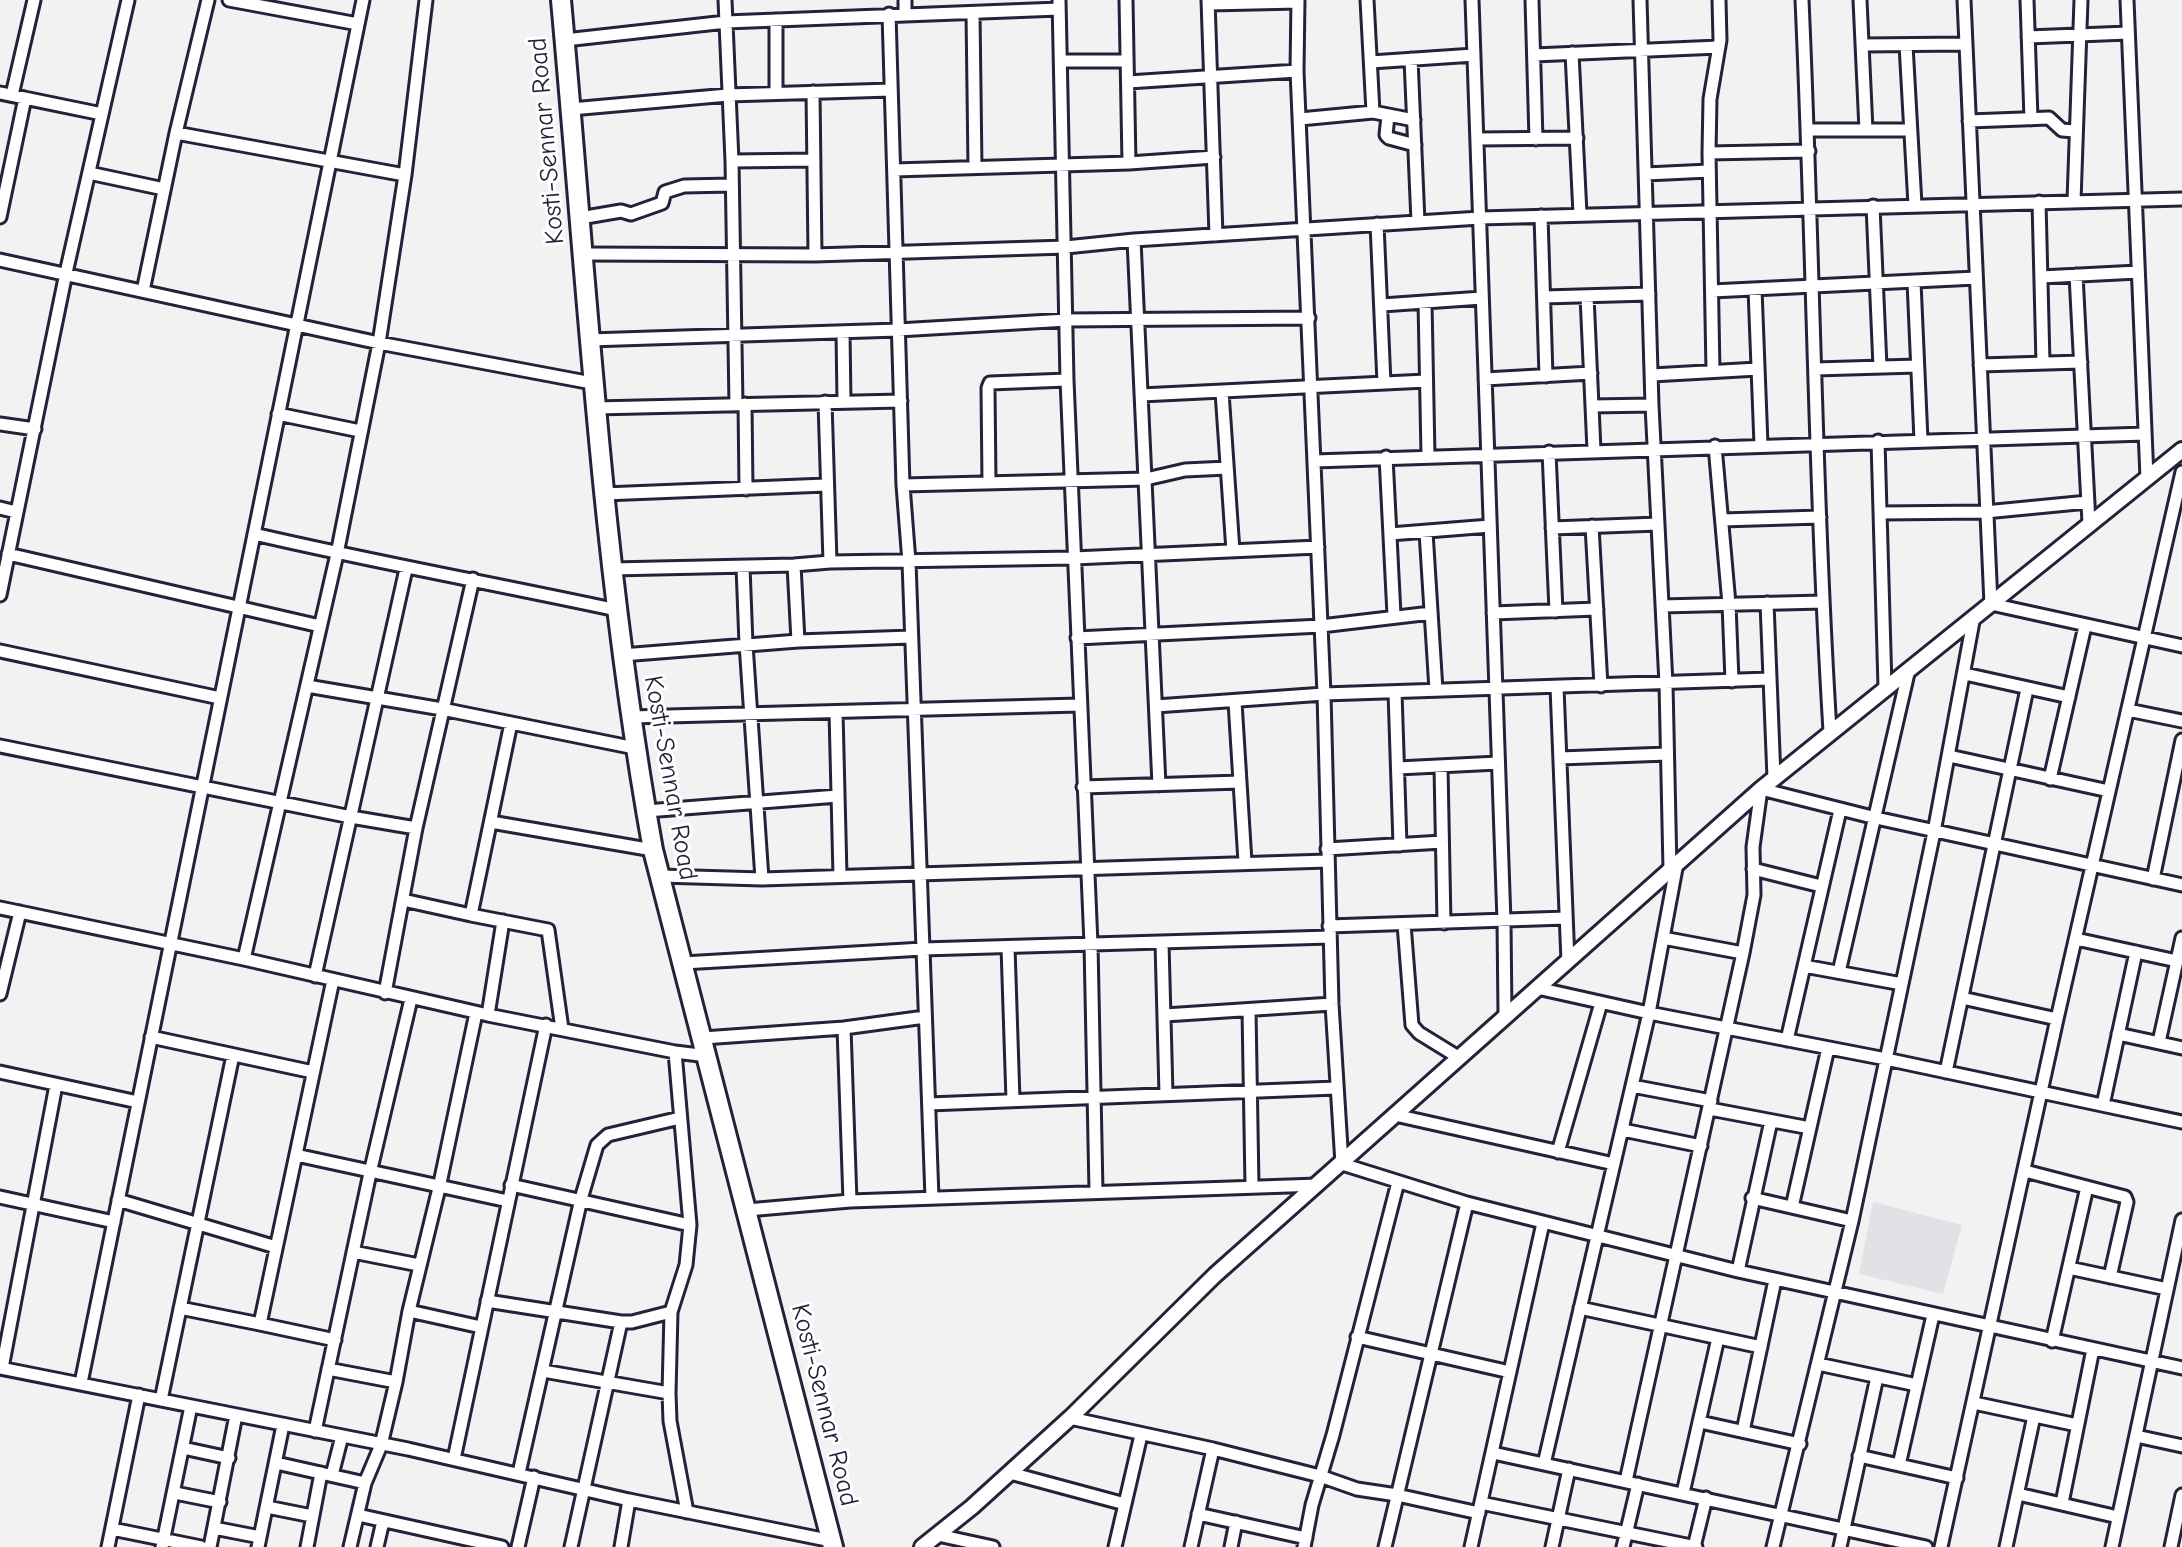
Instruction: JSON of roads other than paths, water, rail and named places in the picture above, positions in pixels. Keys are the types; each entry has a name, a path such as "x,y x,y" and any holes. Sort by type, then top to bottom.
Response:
{"highway":[{"name":"Kosti-Sennar Road","path":"561,0 592,383 622,655 646,811 653,850 832,1544"}],"street":[{"path":"34,0 6,94 102,114"},
{"path":"0,595 66,273 128,0"},
{"path":"143,291 208,0"},
{"path":"229,0 358,24"},
{"path":"81,1383 363,0"},
{"path":"244,959 337,554 379,343 405,175 426,0"},
{"path":"725,0 732,161 734,334 746,489"},
{"path":"905,0 905,14"},
{"path":"1126,0 1129,163"},
{"path":"1367,0 1373,112"},
{"path":"1472,0 1505,1015"},
{"path":"1532,0 1536,139"},
{"path":"1544,1464 1649,1013 1674,866 1652,405 1640,0"},
{"path":"1713,371 1709,153 1710,99 1719,47 1719,0"},
{"path":"1802,0 1812,208 1822,602 1830,731"},
{"path":"1860,0 1866,130"},
{"path":"1964,0 1991,604"},
{"path":"2027,0 2031,119"},
{"path":"2074,201 2081,0"},
{"path":"2127,0 2147,478"},
{"path":"1216,235 1208,2 1298,1 1297,71 1324,694 1332,1004 1342,1164"},
{"path":"565,40 726,22 973,13 1059,5 1067,380 1091,944 1096,1191"},
{"path":"973,13 975,167"},
{"path":"889,14 903,485 909,562 932,1198"},
{"path":"776,20 776,93"},
{"path":"2028,37 2128,33"},
{"path":"1863,45 1964,44"},
{"path":"1906,45 1915,205"},
{"path":"1534,55 1719,47"},
{"path":"1572,53 1580,214"},
{"path":"1371,62 1474,55"},
{"path":"1411,59 1418,222"},
{"path":"1061,61 1127,61"},
{"path":"1128,82 1297,71"},
{"path":"571,109 728,95 891,90"},
{"path":"813,92 815,255"},
{"path":"0,217 25,98"},
{"path":"1300,119 1373,112 1414,120"},
{"path":"1388,116 1386,135 1415,145"},
{"path":"1969,121 2049,118 2062,130 2075,131"},
{"path":"1808,130 1910,130"},
{"path":"176,133 405,175"},
{"path":"1477,139 1577,138"},
{"path":"1709,153 1809,151"},
{"path":"894,170 1129,163 1214,157"},
{"path":"732,161 814,160"},
{"path":"1646,174 1709,171"},
{"path":"89,173 164,189"},
{"path":"580,218 621,211 631,214 645,211 662,203 665,192 684,186 732,185"},
{"path":"583,254 815,255 1066,247 1480,218 2182,199"},
{"path":"2039,202 2043,363"},
{"path":"1873,206 1880,367"},
{"path":"1541,216 1546,376"},
{"path":"1377,224 1384,383"},
{"path":"1134,240 1159,785"},
{"path":"0,260 379,343 592,383"},
{"path":"2041,277 2138,272"},
{"path":"2076,275 2089,523"},
{"path":"1712,291 1976,278"},
{"path":"1914,282 1921,440"},
{"path":"1755,289 1761,445"},
{"path":"1544,297 1649,294"},
{"path":"1587,296 1594,450"},
{"path":"1382,305 1482,298"},
{"path":"1425,302 1428,456"},
{"path":"589,340 898,330 1067,320 1309,318"},
{"path":"843,332 844,402"},
{"path":"1980,365 2081,362"},
{"path":"1815,369 1917,366"},
{"path":"1652,375 1758,369"},
{"path":"1485,379 1591,373"},
{"path":"989,482 990,383 1067,380"},
{"path":"1141,395 1426,381"},
{"path":"1222,392 1233,551"},
{"path":"595,408 901,401"},
{"path":"825,402 830,562"},
{"path":"1592,406 1652,405"},
{"path":"278,414 360,431"},
{"path":"0,424 35,429"},
{"path":"1314,461 2145,434"},
{"path":"1878,441 1885,687"},
{"path":"1715,446 1729,604 1732,681"},
{"path":"947,1540 1010,1473 1215,1275 1761,789 2182,450"},
{"path":"1549,452 1556,611"},
{"path":"1386,457 1394,615"},
{"path":"903,485 1146,479 1185,470 1227,468"},
{"path":"1941,1547 2057,1019 2144,638 2178,504 2182,472"},
{"path":"604,494 826,485"},
{"path":"1880,513 1985,512 2088,502"},
{"path":"0,508 16,512"},
{"path":"1722,520 1820,517"},
{"path":"1552,528 1658,524"},
{"path":"1390,534 1490,526"},
{"path":"1592,526 1601,686"},
{"path":"1426,532 1436,690"},
{"path":"254,534 406,569 473,579 617,610"},
{"path":"612,569 1149,556 1318,547"},
{"path":"8,554 320,626"},
{"path":"794,565 798,641"},
{"path":"743,567 762,879"},
{"path":"315,976 406,569"},
{"path":"385,993 416,828 473,579"},
{"path":"1662,606 1822,602"},
{"path":"1767,603 1774,778"},
{"path":"1991,604 2182,646"},
{"path":"1493,613 1597,609"},
{"path":"1077,638 1321,626 1431,613"},
{"path":"1773,1547 1852,1221 1934,832 1974,616"},
{"path":"2050,779 2085,626"},
{"path":"622,655 746,644 911,637"},
{"path":"0,651 220,698"},
{"path":"1839,972 1909,668"},
{"path":"1965,674 2069,697"},
{"path":"1156,706 1324,694 1769,679"},
{"path":"307,686 442,709 635,748"},
{"path":"1557,687 1568,962"},
{"path":"1946,1072 2027,689"},
{"path":"1395,692 1400,845"},
{"path":"1235,702 1245,862"},
{"path":"631,717 1079,705"},
{"path":"2128,710 2182,721"},
{"path":"836,712 840,876"},
{"path":"471,915 511,723"},
{"path":"2153,879 2182,740"},
{"path":"0,746 416,828"},
{"path":"1560,758 1667,754"},
{"path":"1949,756 2109,791"},
{"path":"1398,768 1498,763"},
{"path":"1441,767 1444,923"},
{"path":"1083,787 1240,782"},
{"path":"1761,789 1934,832 2182,885"},
{"path":"1623,1547 1675,1254 1728,1028 1754,895 1753,847 1761,789"},
{"path":"646,811 838,796"},
{"path":"2168,809 2182,811"},
{"path":"1787,1040 1840,810"},
{"path":"491,822 653,850"},
{"path":"660,876 762,879 1245,862 1442,842"},
{"path":"1753,869 1821,886"},
{"path":"403,900 546,929 562,1029"},
{"path":"0,908 244,959 411,999 675,1052 925,1017"},
{"path":"0,994 20,912"},
{"path":"683,963 923,949 1162,943 1404,924 1566,918"},
{"path":"350,1547 365,1483 381,1445 419,1265 503,921"},
{"path":"1404,924 1412,1025 1419,1033 1458,1057"},
{"path":"1663,938 1743,953"},
{"path":"2159,1042 2182,938"},
{"path":"2076,939 2177,961"},
{"path":"1162,943 1166,1094"},
{"path":"1008,947 1013,1100"},
{"path":"2103,1105 2136,952"},
{"path":"1804,966 1902,984"},
{"path":"260,1324 333,980"},
{"path":"1537,988 2182,1122"},
{"path":"1962,998 2057,1019"},
{"path":"315,1431 411,999"},
{"path":"1558,1152 1601,1003"},
{"path":"1165,1015 1332,1004"},
{"path":"1249,1010 1252,1186"},
{"path":"454,1459 546,1025"},
{"path":"844,1028 850,1201"},
{"path":"2118,1034 2182,1048"},
{"path":"151,1037 313,1072"},
{"path":"1792,1207 1828,1048"},
{"path":"675,1052 690,1225 686,1265 671,1312 669,1393 672,1431 687,1512"},
{"path":"161,1400 233,1055"},
{"path":"0,1072 138,1102"},
{"path":"56,1085 1,1368 454,1459 832,1544"},
{"path":"1632,1086 1810,1128"},
{"path":"929,1104 1336,1088"},
{"path":"1395,1115 1614,1164"},
{"path":"519,1473 581,1199 599,1140 608,1135 680,1118"},
{"path":"1738,1271 1771,1121"},
{"path":"1623,1130 1701,1146"},
{"path":"296,1155 508,1201"},
{"path":"1342,1164 1467,1203 1775,1280 2182,1368"},
{"path":"2025,1171 2126,1199 2110,1277"},
{"path":"1198,1514 1305,1542 1398,1182"},
{"path":"511,1185 690,1225"},
{"path":"747,1210 850,1201 1319,1185"},
{"path":"2052,1341 2087,1187"},
{"path":"0,1197 114,1222"},
{"path":"1752,1198 1852,1221"},
{"path":"118,1200 276,1247"},
{"path":"1385,1547 1467,1203"},
{"path":"2112,1547 2182,1220"},
{"path":"1471,1547 1543,1223"},
{"path":"353,1252 419,1265"},
{"path":"2069,1268 2167,1289"},
{"path":"1743,1431 1775,1280"},
{"path":"487,1301 621,1322 671,1312"},
{"path":"180,1308 335,1340"},
{"path":"1580,1308 1761,1347"},
{"path":"409,1311 481,1327"},
{"path":"1899,1465 1933,1315"},
{"path":"571,1547 621,1322"},
{"path":"1357,1337 1510,1372"},
{"path":"1683,1493 1718,1338"},
{"path":"2062,1503 2093,1349"},
{"path":"1818,1364 1917,1385"},
{"path":"328,1369 396,1382"},
{"path":"543,1371 669,1393"},
{"path":"1840,1547 1877,1377"},
{"path":"108,1547 139,1395"},
{"path":"1974,1403 2077,1425"},
{"path":"163,1543 191,1406"},
{"path":"210,1547 236,1415"},
{"path":"2006,1547 2034,1416"},
{"path":"1070,1418 1213,1449 1320,1476 1357,1489 1558,1518 1694,1547 1706,1498"},
{"path":"1700,1422 1800,1444"},
{"path":"214,1528 259,1542 283,1425"},
{"path":"1115,1547 1141,1435"},
{"path":"307,1547 312,1516 342,1436"},
{"path":"2136,1436 2182,1446"},
{"path":"183,1448 229,1458"},
{"path":"1191,1547 1213,1449"},
{"path":"1493,1453 1926,1547"},
{"path":"1859,1456 1957,1478"},
{"path":"276,1463 365,1483"},
{"path":"1552,1547 1569,1469"},
{"path":"1010,1473 1125,1504"},
{"path":"518,1547 534,1477"},
{"path":"175,1493 220,1502"},
{"path":"2018,1494 2118,1517"},
{"path":"2171,1547 2178,1532 2182,1495"},
{"path":"621,1547 629,1500"},
{"path":"267,1507 312,1516"},
{"path":"358,1515 450,1542 502,1547"},
{"path":"377,1547 383,1521"},
{"path":"1231,1547 1236,1522"},
{"path":"112,1529 163,1543 201,1547"},
{"path":"922,1547 947,1540 993,1547"}]}
